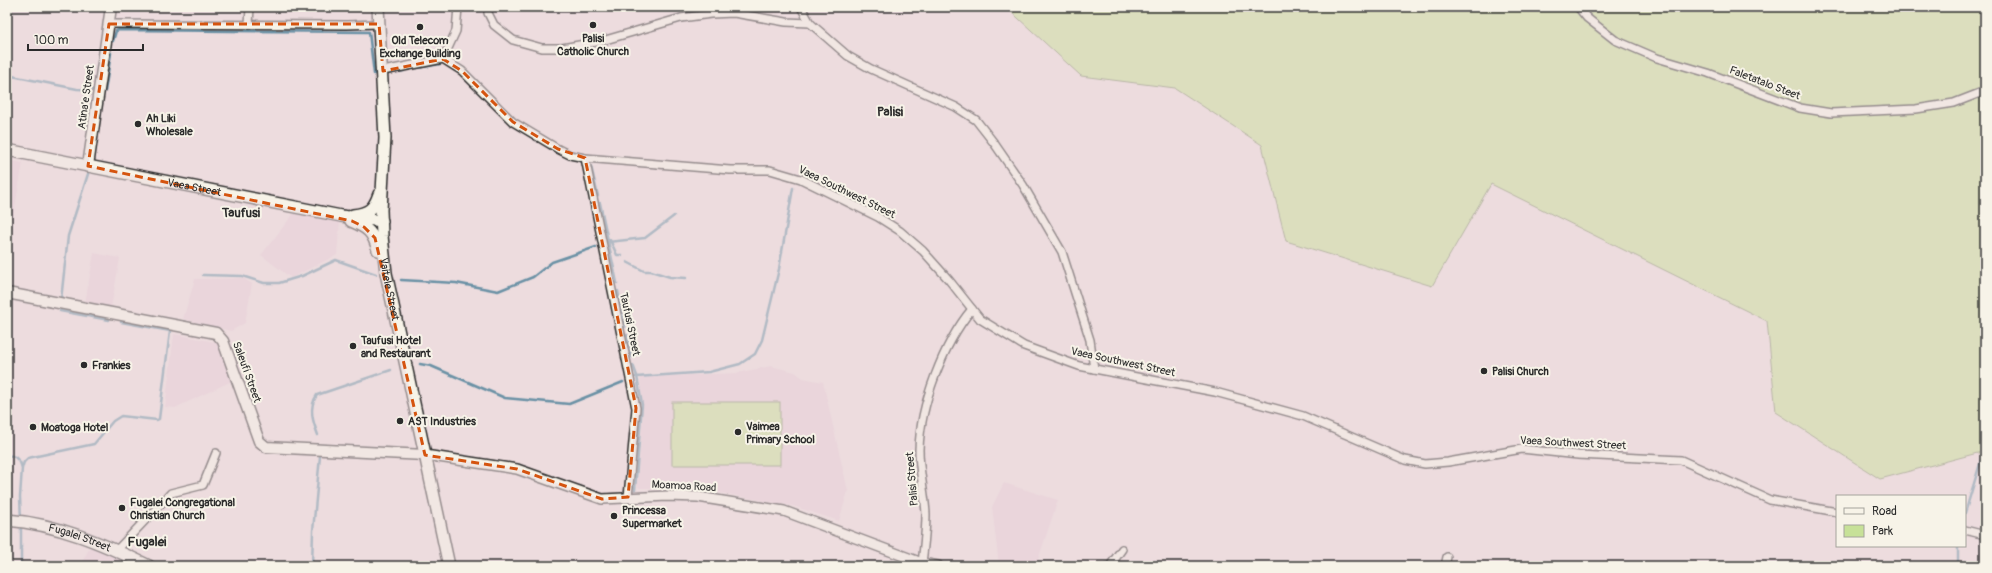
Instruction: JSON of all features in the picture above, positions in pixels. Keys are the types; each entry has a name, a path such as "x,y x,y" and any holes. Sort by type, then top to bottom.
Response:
{"main road":[{"name":"Atina'e Street","path":"88,166 111,7"},
{"name":"Vaitele Street","path":"378,7 383,71 385,138 382,186 382,244 389,293 426,455 449,566"},
{"name":"Vaea Street","path":"7,150 341,216 382,221"},
{"path":"341,216 366,213 372,209 382,186"},
{"path":"341,216 364,227 375,238 389,293"},
{"name":"Saleufi Street","path":"7,293 216,333 223,341 259,441 266,446 426,455"},
{"name":"Fugalei Street","path":"9,520 26,522 77,534 149,566"}],"street":[{"path":"250,7 250,25"},
{"path":"383,71 443,59 456,31 458,7"},
{"path":"488,7 488,13 494,25 513,40 542,48 562,48 602,41 682,18 711,14 734,13 786,22 810,23"},
{"path":"801,7 810,23 848,56 871,69 956,107 976,120 1023,185 1062,252 1090,340 1094,369"},
{"name":"Faletatalo Steet","path":"1578,7 1587,18 1615,40 1657,58 1721,77 1800,108 1832,113 1916,109 1954,103 1985,91"},
{"path":"109,24 379,24"},
{"name":"Vaea Southwest Street","path":"443,59 462,71 513,122 570,155 585,158 730,170 770,170 801,179 878,217 900,231 923,251 950,280 980,319 1024,346 1056,359 1094,369 1215,392 1303,416 1412,461 1425,464 1448,462 1522,449 1578,455 1681,460 1770,500 1836,512"},
{"name":"Taufusi Street","path":"585,158 636,408 628,497"},
{"name":"Palisi Street","path":"922,563 926,513 919,450 922,422 936,376 960,323 972,309"},
{"path":"116,551 171,493 203,485 216,453"},
{"name":"Moamoa Road","path":"426,455 517,469 602,499 628,497 698,497 784,511 922,563 937,566"},
{"path":"1966,530 1985,535"},
{"path":"1110,566 1122,549"},
{"path":"1445,566 1447,557"}],"highlighted area":[{"path":"109,24 379,24 383,71 443,59 462,71 513,122 558,149 585,158 636,408 628,497 602,499 517,469 425,455 375,238 364,227 352,221 88,166"}],"shaded area":[{"path":"7,160 23,163 13,218 7,217"},
{"path":"294,213 340,221 337,255 291,278 261,255"},
{"path":"94,253 120,258 111,308 85,303"},
{"path":"243,278 252,284 245,323 231,331 183,319 195,279"},
{"path":"174,334 220,343 232,381 175,408 165,407"},
{"name":"Vaimea Primary School","path":"771,366 795,372 803,378 823,382 848,491 839,521 793,506 693,488 639,488 637,485 643,416 640,378 736,373"},
{"path":"1004,483 1058,500 1036,566 999,566 992,507"},
{"path":"91,545 134,566 80,566"}],"green space":[{"path":"1006,7 1985,7 1985,451 1880,479 1776,412 1767,321 1491,184 1432,286 1286,241 1262,145 1175,88 1081,76"},
{"path":"672,402 780,402 780,465 672,465"}],"waterway":[{"path":"113,41 116,31 119,30 369,32 374,74 378,73"},
{"path":"102,90 105,91 111,53"},
{"path":"417,68 440,64"},
{"path":"395,72 404,71"},
{"path":"7,75 77,89 97,90"},
{"path":"591,166 598,196"},
{"path":"61,300 68,236 88,174"},
{"path":"636,377 709,372 740,364 755,354 762,340 779,269 793,188"},
{"path":"600,203 617,283"},
{"path":"608,242 645,238 674,216"},
{"path":"610,240 617,255 622,255"},
{"path":"401,280 456,283 498,291 533,277 552,262 596,247"},
{"path":"203,275 242,276 264,283 279,283 302,276 336,260 376,274"},
{"path":"627,262 644,271 651,271 670,277 686,278"},
{"path":"618,291 625,327"},
{"path":"60,311 109,320"},
{"path":"22,468 24,462 28,458 94,444 113,421 121,416 159,419 170,331 121,322"},
{"path":"627,335 632,357"},
{"path":"420,364 431,366 505,398 569,404 623,382"},
{"path":"633,365 637,376 642,405 635,490"},
{"path":"318,435 312,415 314,400 317,395 391,370"},
{"path":"1966,510 1985,447"},
{"path":"7,455 15,457 20,462 22,468 20,497 21,520"},
{"path":"312,566 313,531 320,456"},
{"path":"21,525 21,566"},
{"path":"1958,547 1958,566"}],"place":[{"name":"Palisi Catholic Church","path":"593,25"},
{"name":"Old Telecom Exchange Building","path":"420,27"},
{"name":"Ah Liki Wholesale","path":"138,124"},
{"name":"Taufusi Hotel and Restaurant","path":"353,346"},
{"name":"Frankies","path":"84,365"},
{"name":"Palisi Church","path":"1484,371"},
{"name":"AST Industries","path":"400,421"},
{"name":"Moatoga Hotel","path":"33,427"},
{"name":"Vaimea Primary School","path":"738,432"},
{"name":"Fugalei Congregational Christian Church","path":"122,508"},
{"name":"Princessa Supermarket","path":"614,516"}],"district":[{"name":"Palisi","path":"890,112"},
{"name":"Taufusi","path":"241,213"},
{"name":"Fugalei","path":"147,542"}]}
